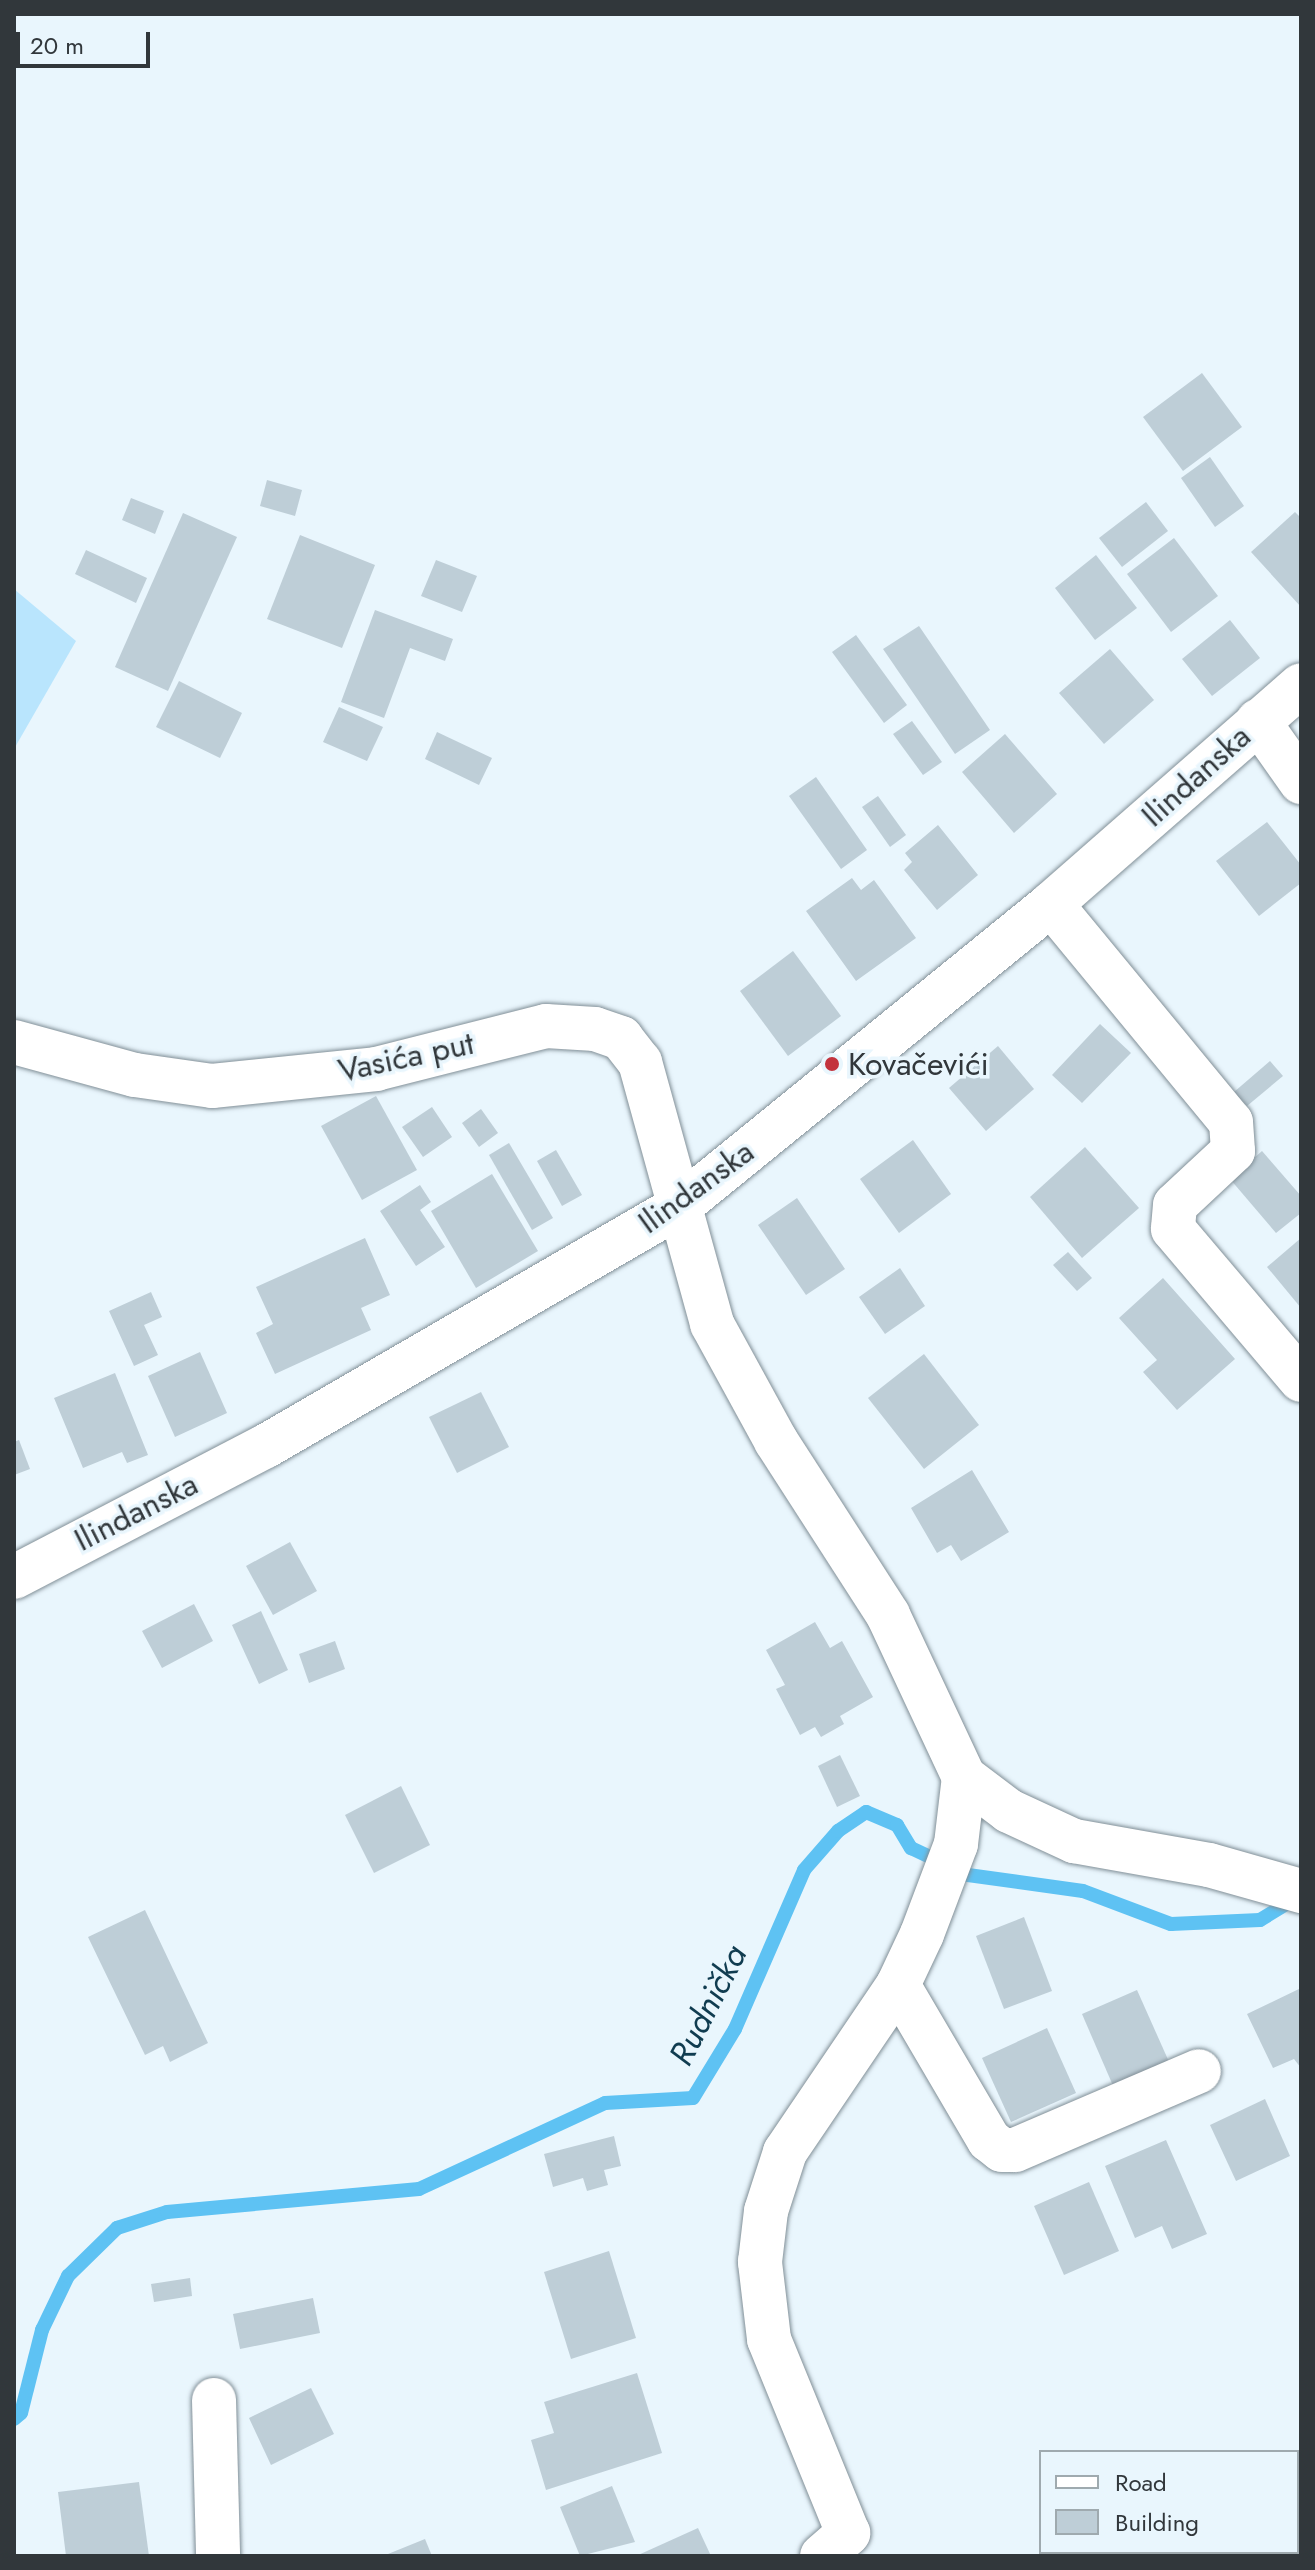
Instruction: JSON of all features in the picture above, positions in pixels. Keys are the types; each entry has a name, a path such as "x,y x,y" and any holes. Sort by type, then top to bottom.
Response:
{"street":[{"name":"Ilindanska","path":"14,1577 266,1446 681,1205 1051,904 1301,685"},
{"path":"1258,721 1301,782"},
{"path":"1051,904 1231,1122 1233,1151 1175,1205 1173,1229 1301,1380"},
{"name":"Vasića put","path":"14,1042 135,1075 212,1086 376,1069 546,1026 595,1029 621,1038 640,1062 712,1324 776,1441 888,1615 964,1777"},
{"path":"843,2548 775,2362 760,2262 766,2211 785,2152 898,1985 956,1844 964,1777"},
{"path":"964,1777 1009,1811 1074,1841 1293,1888"},
{"path":"898,1985 989,2140 1002,2150 1015,2150 1199,2071"},
{"path":"214,2400 218,2556"}],"shaded area":[{"path":"14,589 76,641 14,749"}],"building":[{"path":"1202,373 1242,427 1183,471 1143,417"},
{"path":"1210,457 1244,506 1215,527 1181,478"},
{"path":"267,480 302,490 295,516 260,506"},
{"path":"131,498 164,511 155,534 122,520"},
{"path":"1146,502 1168,531 1122,567 1099,538"},
{"path":"1295,512 1301,518 1301,607 1251,552"},
{"path":"183,513 237,537 168,691 115,667"},
{"path":"300,535 375,565 342,648 267,619"},
{"path":"1174,538 1218,596 1171,632 1127,574"},
{"path":"86,550 147,578 136,603 75,574"},
{"path":"1096,555 1137,608 1095,640 1055,588"},
{"path":"436,560 477,576 462,612 421,596"},
{"path":"375,610 453,639 445,661 410,648 384,718 341,702"},
{"path":"1230,620 1260,658 1212,696 1182,659"},
{"path":"919,626 990,730 955,754 883,649"},
{"path":"856,635 907,705 884,723 832,652"},
{"path":"1110,649 1154,700 1104,744 1059,693"},
{"path":"179,681 242,713 220,758 156,727"},
{"path":"339,707 383,727 367,761 323,742"},
{"path":"912,721 942,762 923,775 893,734"},
{"path":"437,732 492,758 479,785 425,759"},
{"path":"1005,734 1057,794 1014,833 962,772"},
{"path":"816,777 867,850 841,869 789,796"},
{"path":"878,796 906,835 890,847 862,807"},
{"path":"1267,822 1301,865 1301,883 1259,916 1216,861"},
{"path":"938,825 978,875 937,910 904,870 912,862 905,853"},
{"path":"852,878 861,890 874,880 916,938 856,981 806,911"},
{"path":"793,951 841,1016 788,1056 740,991"},
{"path":"1100,1024 1131,1053 1082,1103 1052,1075"},
{"path":"998,1046 1034,1089 986,1131 949,1088"},
{"path":"1270,1061 1283,1076 1247,1106 1234,1092"},
{"path":"376,1096 417,1170 362,1200 321,1126"},
{"path":"432,1107 452,1137 423,1157 402,1127"},
{"path":"481,1109 498,1133 479,1147 462,1123"},
{"path":"913,1140 951,1194 899,1233 860,1179"},
{"path":"509,1143 553,1218 532,1230 489,1155"},
{"path":"1085,1147 1139,1208 1082,1258 1030,1197"},
{"path":"556,1150 582,1195 562,1206 537,1161"},
{"path":"1262,1151 1301,1196 1301,1213 1276,1233 1230,1179"},
{"path":"492,1174 538,1251 476,1288 431,1211"},
{"path":"420,1185 431,1202 420,1210 445,1247 416,1266 380,1211"},
{"path":"797,1198 845,1269 806,1295 758,1225"},
{"path":"365,1238 390,1295 361,1308 371,1330 275,1374 256,1333 273,1324 256,1287"},
{"path":"1301,1238 1301,1308 1267,1267"},
{"path":"1068,1252 1092,1278 1077,1291 1053,1265"},
{"path":"900,1268 925,1306 885,1334 859,1297"},
{"path":"1163,1278 1235,1359 1177,1410 1143,1372 1157,1360 1119,1318"},
{"path":"151,1292 162,1317 144,1325 158,1355 134,1366 109,1311"},
{"path":"200,1352 227,1413 175,1437 148,1376"},
{"path":"924,1354 979,1425 924,1469 868,1398"},
{"path":"115,1373 148,1455 127,1463 122,1452 83,1468 54,1398"},
{"path":"481,1392 509,1447 457,1473 429,1417"},
{"path":"19,1440 30,1469 14,1475 14,1442"},
{"path":"972,1470 1009,1532 961,1561 951,1545 937,1553 911,1508"},
{"path":"290,1542 317,1591 273,1615 246,1566"},
{"path":"194,1604 213,1641 162,1668 142,1631"},
{"path":"261,1611 288,1670 259,1684 232,1625"},
{"path":"815,1622 830,1648 842,1641 873,1697 840,1716 844,1724 821,1737 815,1727 800,1735 776,1689 785,1685 766,1650"},
{"path":"335,1641 345,1669 309,1683 299,1654"},
{"path":"840,1755 860,1796 837,1807 818,1766"},
{"path":"401,1786 430,1845 374,1873 345,1815"},
{"path":"145,1910 208,2043 170,2062 163,2046 145,2055 88,1937"},
{"path":"1024,1917 1052,1991 1004,2009 976,1936"},
{"path":"1301,1988 1301,2068 1294,2059 1273,2068 1247,2014"},
{"path":"1137,1990 1170,2064 1114,2088 1082,2014"},
{"path":"1047,2028 1076,2093 1011,2122 982,2058"},
{"path":"1265,2099 1290,2156 1236,2181 1210,2125"},
{"path":"614,2136 621,2166 604,2170 608,2185 587,2191 583,2178 553,2187 544,2154"},
{"path":"1166,2140 1207,2234 1172,2249 1162,2226 1135,2238 1105,2166"},
{"path":"1089,2182 1119,2251 1064,2275 1034,2206"},
{"path":"609,2251 636,2338 571,2359 544,2272"},
{"path":"190,2278 192,2296 154,2302 151,2284"},
{"path":"313,2298 320,2333 240,2349 233,2314"},
{"path":"637,2373 662,2453 546,2490 531,2440 554,2433 544,2402"},
{"path":"311,2388 334,2434 271,2465 249,2418"},
{"path":"139,2482 149,2556 66,2556 58,2492"},
{"path":"612,2486 635,2542 580,2556 560,2507"},
{"path":"698,2528 711,2556 636,2556"},
{"path":"425,2539 432,2556 383,2556"}],"waterway":[{"name":"Rudnička","path":"14,2419 21,2413 42,2330 68,2276 117,2228 167,2212 419,2189 605,2103 693,2098 735,2029 804,1870 838,1831 866,1812 897,1825 911,1848 968,1875 1083,1891 1171,1924 1260,1920 1296,1898"}],"place":[{"name":"Kovačevići","path":"832,1064"}]}
